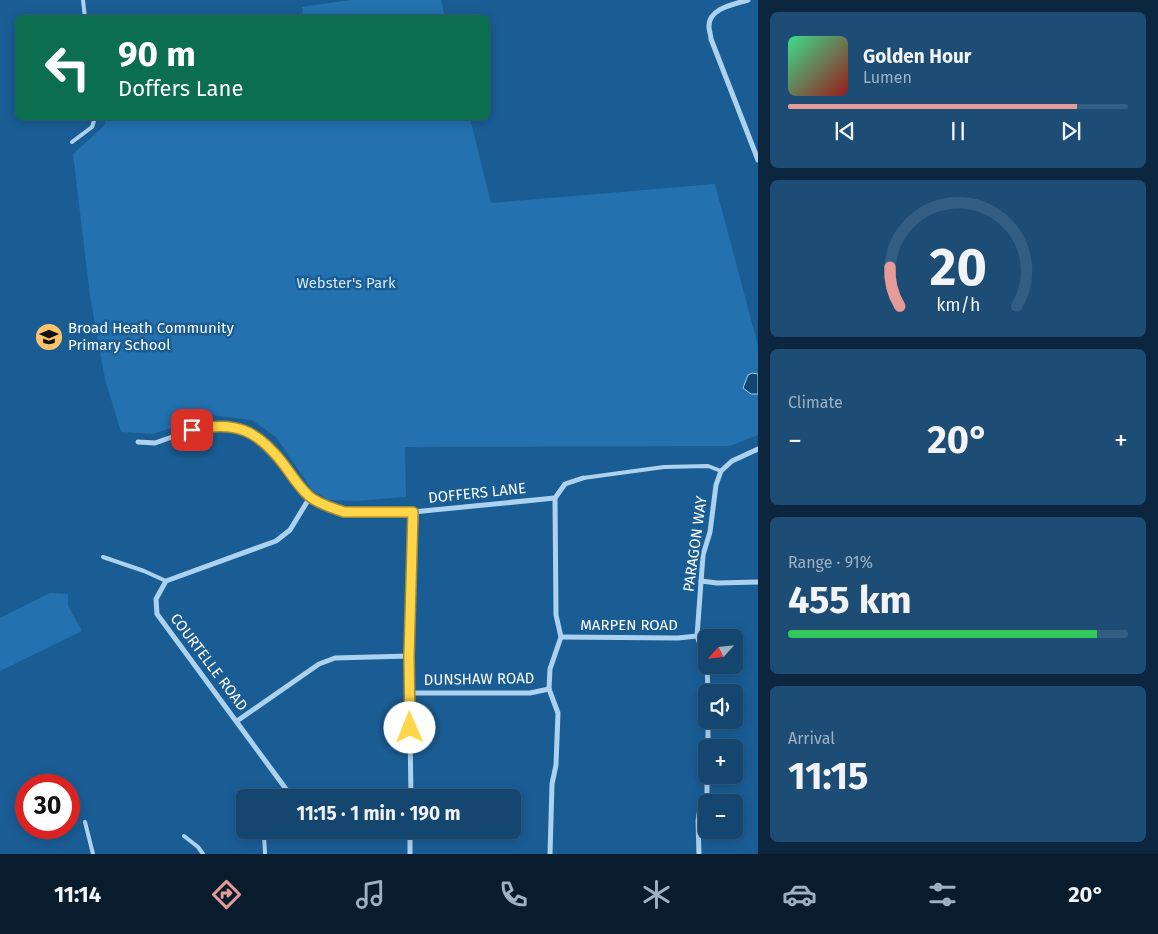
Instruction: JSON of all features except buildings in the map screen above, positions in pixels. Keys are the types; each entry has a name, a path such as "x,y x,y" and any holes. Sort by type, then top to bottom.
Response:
{"street":[{"path":"748,0 726,6 716,12 708,26 758,160"},
{"name":"DOFFERS LANE","path":"138,442 155,443 210,426 227,425 244,430 258,437 274,451 310,497 344,512 413,512 555,498"},
{"path":"721,471 732,461 758,449"},
{"name":"PARAGON WAY","path":"697,636 703,555 710,532 716,485 721,471"},
{"path":"550,854 552,784 556,765 558,713 549,689 550,669 561,637 556,615 555,498 565,484 583,478"},
{"path":"166,581 276,541 290,530 310,497"},
{"path":"411,789 409,656 413,512"},
{"name":"COURTELLE ROAD","path":"166,581 156,599 157,614 286,789"},
{"path":"701,581 717,583 758,582"},
{"name":"MARPEN ROAD","path":"561,637 678,638 697,636"},
{"path":"237,721 327,660 336,658 409,656"},
{"name":"DUNSHAW ROAD","path":"409,693 530,692 549,689"},
{"path":"699,854 699,814 700,808 707,797 707,784"},
{"path":"410,839 410,854"}],"lane":[{"path":"83,0 85,15"},
{"path":"72,142 92,127 94,120"},
{"path":"583,478 664,467 708,466 721,471"},
{"path":"103,557 144,571 166,581"},
{"path":"85,822 93,854"},
{"path":"184,836 198,847 203,854"},
{"path":"264,839 265,853"}],"green space":[{"path":"350,0 441,0 445,15 303,15 302,7"},
{"name":"Webster's Park","path":"106,120 470,120 491,203 715,184 758,346 758,435 730,446 405,447 406,497 355,501 328,500 312,490 276,437 252,420 210,415 153,434 121,432 105,379 90,296 73,154 104,126"},
{"path":"50,593 68,594 68,606 82,631 0,671 0,618"}],"shaded area":[{"path":"752,373 758,374 758,394 751,394 743,388 748,375"}],"place":[{"name":"Broad Heath Community Primary School","path":"49,337"}],"route":[{"path":"192,430 227,425 258,437 274,451 310,497 344,512 413,512 409,656 410,728"}]}
